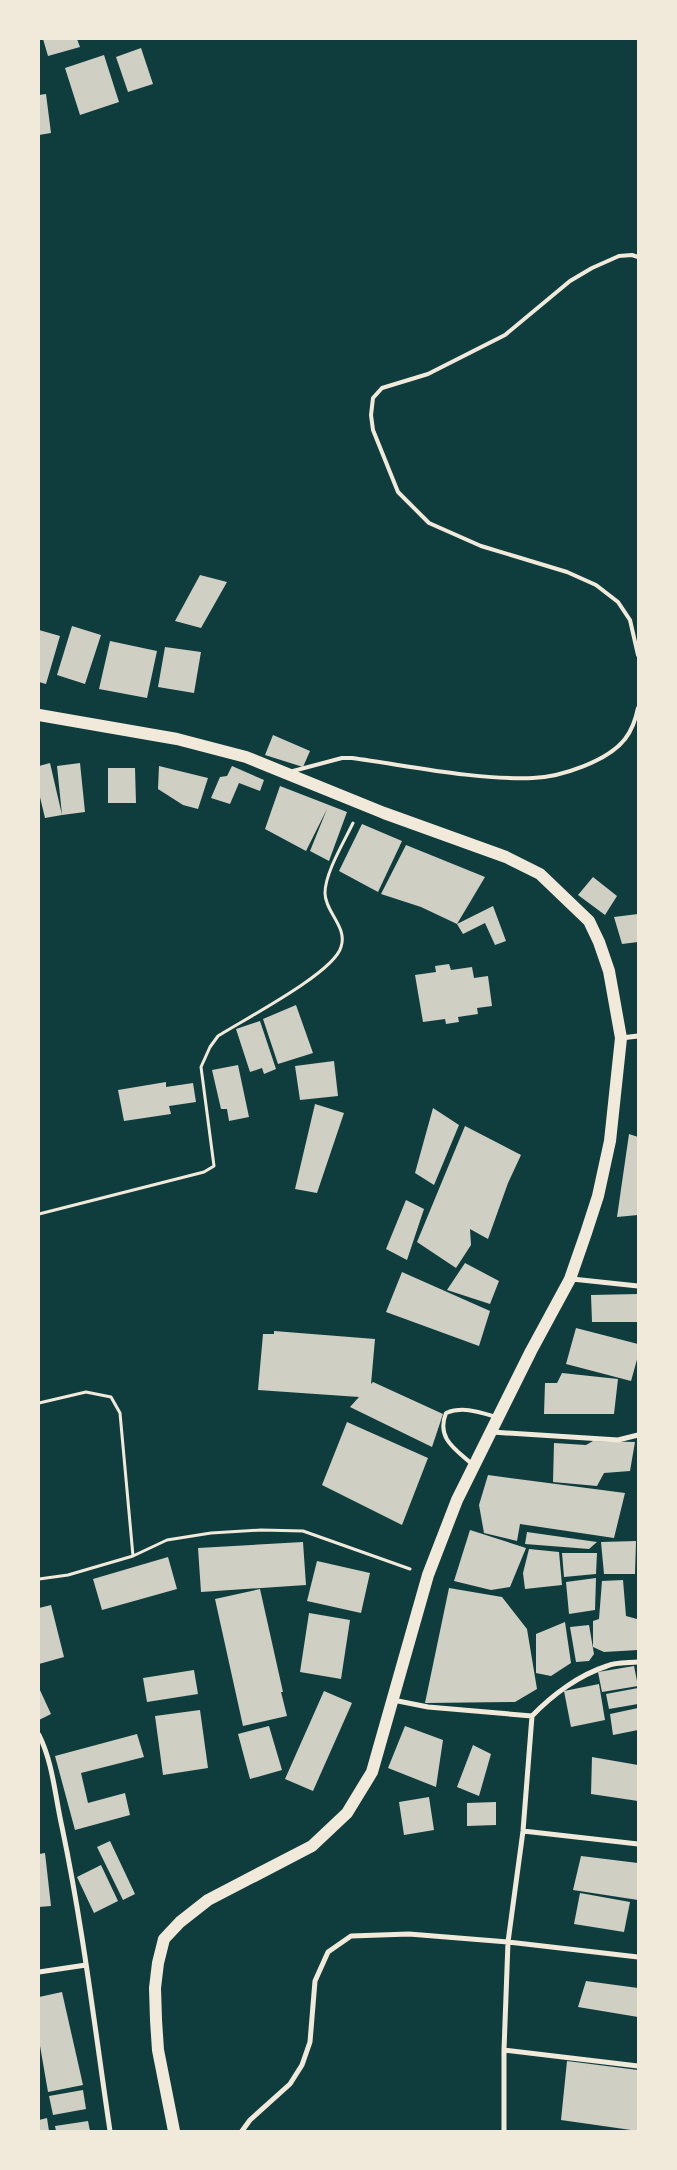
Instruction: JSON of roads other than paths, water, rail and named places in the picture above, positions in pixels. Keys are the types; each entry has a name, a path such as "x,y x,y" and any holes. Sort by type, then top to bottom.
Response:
{"main road":[{"path":"39,714 177,739 246,757 362,804 506,857 540,874 589,921 609,971 621,1038 610,1141 598,1196 570,1279 457,1500 428,1575 372,1772 348,1813 312,1846 208,1900 180,1922 164,1939 158,1963 155,1988 156,2020 158,2050 174,2131"}],"street":[{"path":"621,1038 638,1036"},
{"path":"570,1279 594,1283 638,1286"},
{"path":"491,1432 618,1440 638,1436"},
{"path":"504,2131 504,2050 508,1942 522,1831 532,1716 545,1703 581,1678 608,1665 638,1662"},
{"path":"393,1700 428,1706 532,1716"},
{"path":"39,1735 48,1758 86,1965 110,2131"},
{"path":"522,1831 638,1844"},
{"path":"242,2131 250,2120 290,2084 302,2065 310,2042 314,1981 328,1952 351,1936 409,1934 508,1942 638,1957"},
{"path":"39,1972 86,1965"},
{"path":"504,2050 638,2066"}],"lane":[{"path":"638,257 632,255 619,256 592,268 570,281 505,335 428,374 382,388 373,398 371,415 373,430 398,492 429,522 481,546 567,572 596,585 618,602 630,620 638,655"},
{"path":"286,773 342,758 504,778 535,778 569,772 603,757 624,740 635,720 638,708"},
{"path":"474,1466 446,1439 442,1428 446,1413 455,1409 471,1410 498,1417"}]}
